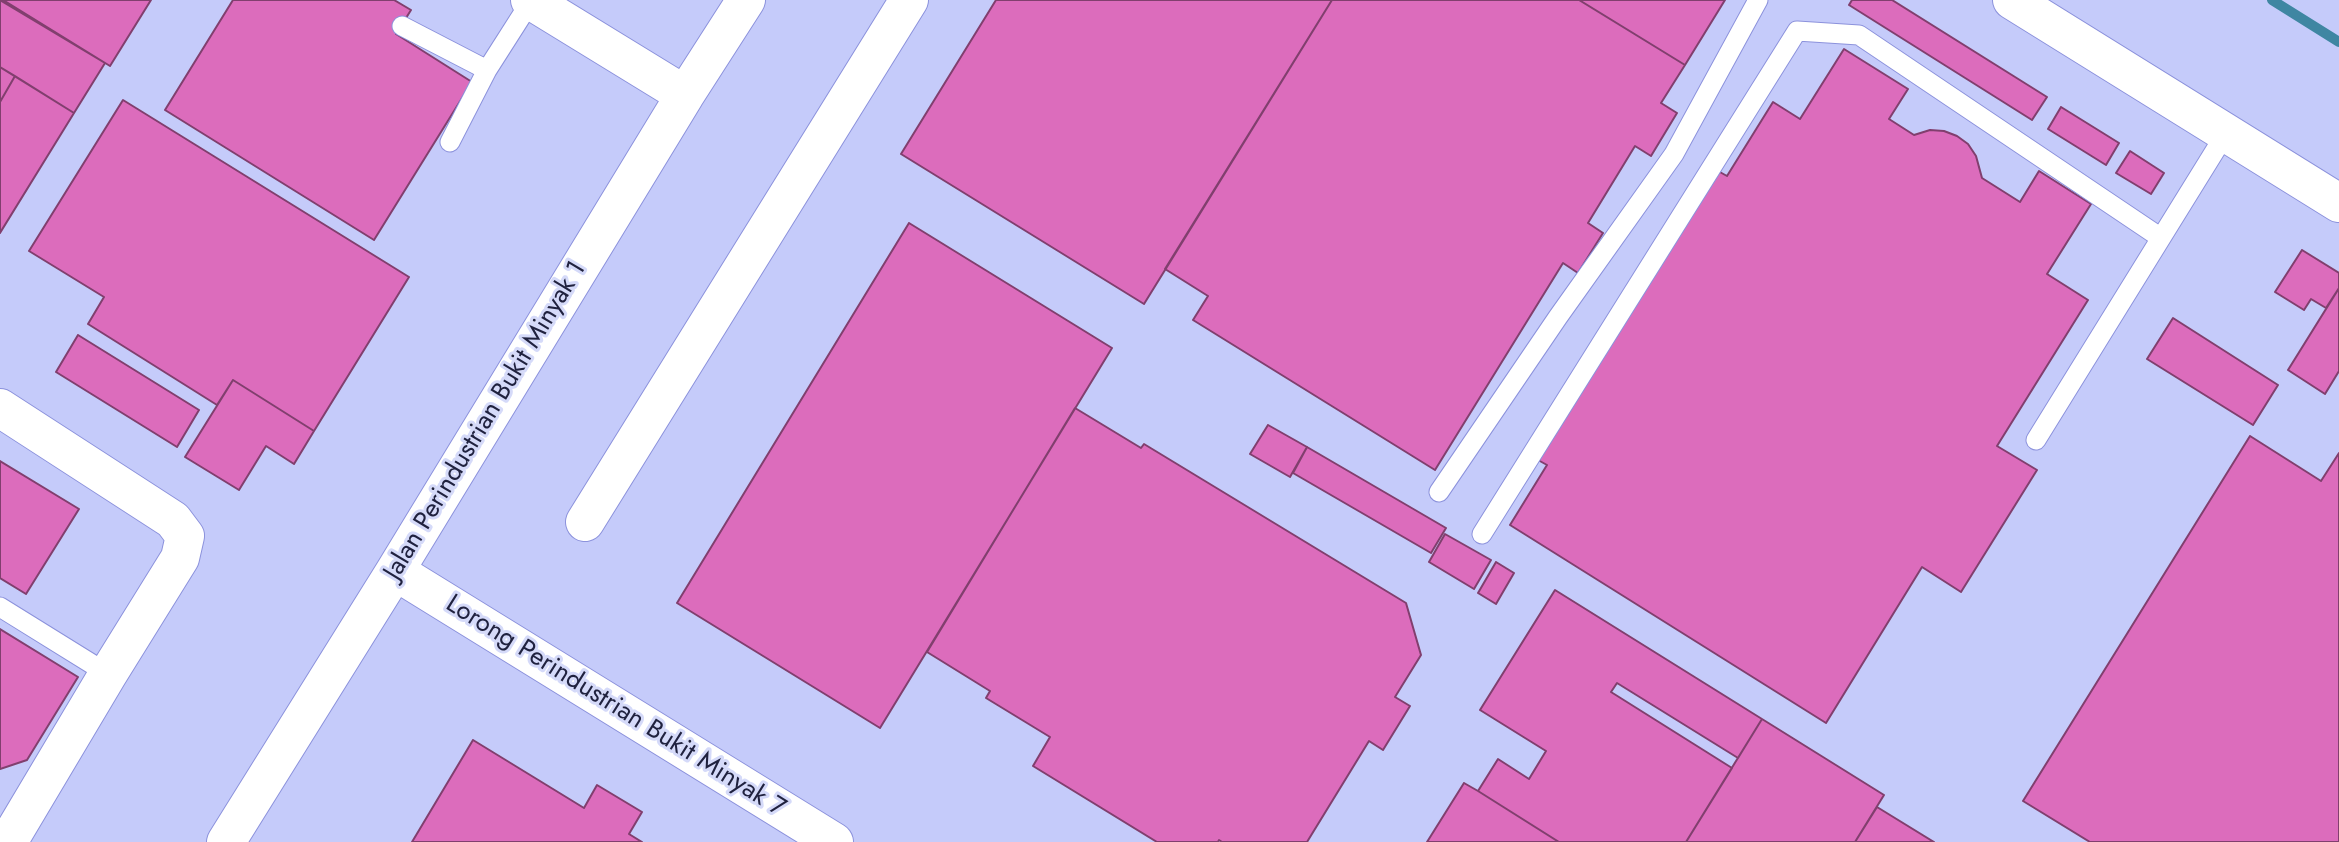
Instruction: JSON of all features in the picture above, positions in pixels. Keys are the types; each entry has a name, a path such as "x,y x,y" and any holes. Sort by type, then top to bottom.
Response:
{"street":[{"path":"531,0 576,12 685,95"},
{"name":"Jalan Perindustrian Bukit Minyak 1","path":"226,842 746,0"},
{"path":"585,522 909,0"},
{"path":"2012,0 2339,203"},
{"path":"0,408 173,520 185,536 180,558 7,836"},
{"name":"Lorong Perindustrian Bukit Minyak 7","path":"395,571 834,842"}],"lane":[{"path":"450,142 487,70 531,0"},
{"path":"1439,492 1558,317 1674,154 1758,0"},
{"path":"402,26 487,70"},
{"path":"1482,534 1797,31 1858,35 2161,239"},
{"path":"2036,440 2226,133"},
{"path":"0,607 108,674"}],"building":[{"path":"0,0 105,63 74,113 0,67"},
{"path":"3,0 151,0 110,66"},
{"path":"233,0 394,0 411,10 396,34 472,82 374,240 165,110"},
{"path":"996,0 1332,0 1144,304 901,154"},
{"path":"1332,0 1579,0 1685,65 1661,103 1677,113 1651,156 1635,146 1588,223 1603,233 1578,273 1563,263 1435,470 1193,320 1208,296 1165,269"},
{"path":"1579,0 1725,0 1685,65"},
{"path":"1852,0 1892,0 2047,97 2032,120 1849,5"},
{"path":"1844,49 1908,89 1889,119 1914,135 1930,130 1957,136 1968,144 1976,156 1982,178 2020,202 2039,171 2091,204 2047,274 2088,300 1997,446 2037,470 1961,592 1922,567 1826,723 1510,525 1547,465 1538,460 1718,171 1727,176 1773,102 1800,119"},
{"path":"0,67 15,76 0,102"},
{"path":"15,76 74,113 0,233 0,102"},
{"path":"123,100 409,277 314,431 233,380 217,405 88,324 104,297 29,251"},
{"path":"2061,107 2119,143 2106,165 2048,129"},
{"path":"2130,151 2164,173 2151,194 2116,173"},
{"path":"909,223 1112,348 880,728 677,603"},
{"path":"2302,250 2339,273 2339,288 2326,308 2311,299 2304,310 2275,292"},
{"path":"2339,288 2339,371 2325,394 2288,370"},
{"path":"2173,318 2278,385 2253,425 2147,359"},
{"path":"78,335 199,410 177,447 56,372"},
{"path":"233,380 314,431 294,464 266,446 239,490 185,457"},
{"path":"1075,408 1141,448 1144,444 1406,603 1421,655 1395,697 1410,706 1383,750 1369,741 1307,842 1157,842 1033,766 1050,737 986,698 990,691 927,652"},
{"path":"1268,425 1307,447 1290,477 1250,454"},
{"path":"2250,436 2321,481 2339,453 2339,842 2090,842 2023,801"},
{"path":"1307,447 1446,528 1431,553 1293,473"},
{"path":"0,461 79,509 26,594 0,578"},
{"path":"1445,534 1491,560 1474,589 1429,562"},
{"path":"1496,562 1514,573 1496,604 1478,593"},
{"path":"1555,590 1762,719 1738,758 1617,683 1611,692 1732,768 1686,842 1559,842 1478,791 1498,759 1529,779 1546,751 1480,710"},
{"path":"0,629 78,677 27,760 0,769"},
{"path":"1762,719 1884,795 1855,842 1686,842"},
{"path":"473,740 584,808 597,785 642,812 629,834 642,842 412,842"},
{"path":"1464,783 1478,791 1559,842 1427,842"},
{"path":"1877,807 1934,842 1855,842"}],"waterway":[{"path":"2272,0 2339,42"}]}
